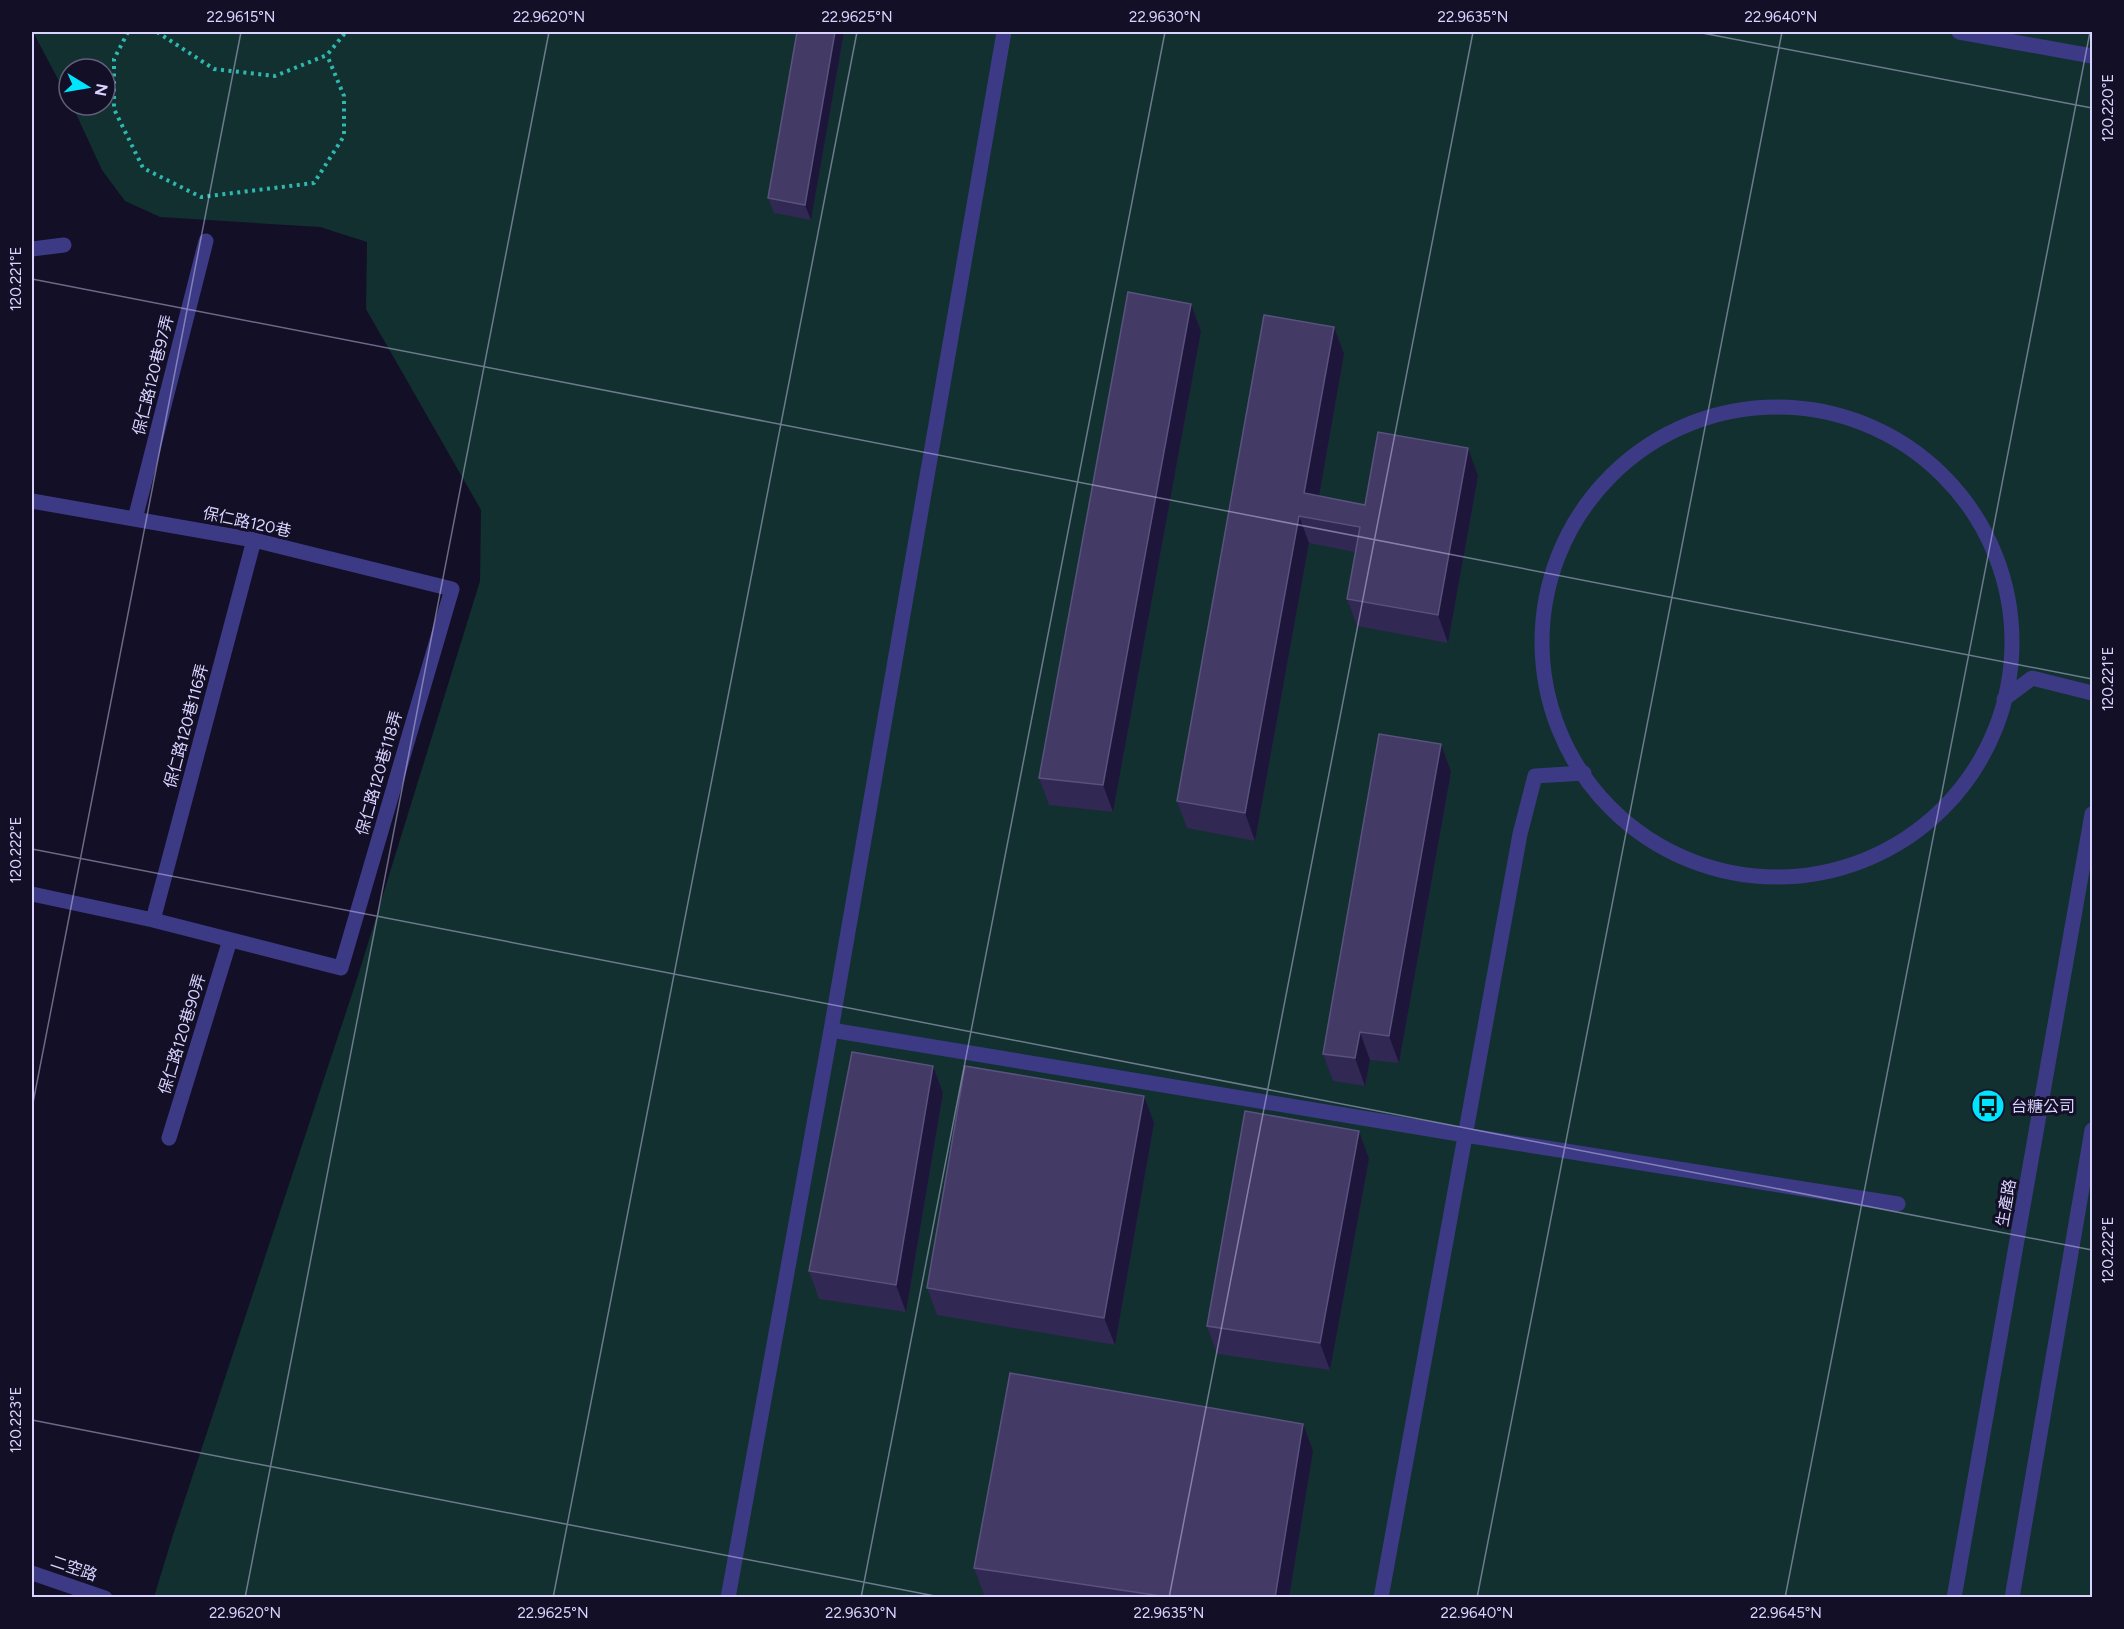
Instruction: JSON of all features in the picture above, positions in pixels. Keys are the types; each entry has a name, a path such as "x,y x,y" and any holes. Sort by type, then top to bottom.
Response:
{"street":[{"path":"728,1598 831,1030 1005,32"},
{"path":"1959,32 2092,56"},
{"name":"保仁路120巷97弄","path":"135,519 206,240"},
{"path":"32,249 64,245"},
{"path":"1782,404 1850,417 1861,420 1930,460 1981,522 2009,598 2010,679 2004,699 1986,751 1941,812 1880,855 1807,877 1732,875 1661,849 1602,801 1584,773 1561,737 1542,664 1547,588 1578,514 1632,454 1703,416 1782,404"},
{"name":"保仁路120巷","path":"32,502 254,540 452,589"},
{"name":"保仁路120巷116弄","path":"153,920 254,540"},
{"name":"保仁路120巷118弄","path":"230,940 341,968 452,589"},
{"path":"2004,699 2032,678 2092,693"},
{"path":"1381,1598 1520,834 1535,776 1584,773"},
{"name":"生產路","path":"1954,1598 2092,814"},
{"path":"32,894 153,920 230,940"},
{"name":"保仁路120巷90弄","path":"169,1138 230,940"},
{"path":"831,1030 1898,1204"},
{"path":"2012,1598 2092,1130"},
{"name":"二空路","path":"32,1573 105,1598"}],"path":[{"path":"128,32 114,59 114,109 143,168 201,197 314,183 344,135 344,96 327,55"},
{"path":"157,32 214,69 275,76 327,55 346,32"}],"green space":[{"path":"33,32 2092,32 2092,1597 154,1597 356,982 480,581 481,510 366,309 367,242 320,227 160,217 125,201 102,170 78,117 117,117 117,57 57,57 57,77"}],"building":[{"path":"797,32 835,32 805,205 768,198"},
{"path":"1128,292 1191,304 1103,785 1039,778"},
{"path":"1264,315 1334,327 1304,493 1365,505 1378,432 1468,448 1438,615 1347,599 1360,527 1299,516 1245,813 1177,801"},
{"path":"1379,734 1441,744 1389,1036 1360,1032 1355,1058 1323,1054"},
{"path":"852,1052 933,1066 896,1285 809,1271"},
{"path":"965,1066 1144,1096 1104,1318 927,1288"},
{"path":"1245,1111 1359,1131 1320,1343 1207,1326"},
{"path":"1010,1373 1303,1424 1275,1598 1174,1598 974,1568"}],"place":[{"name":"台糖公司","path":"1988,1106"}]}
